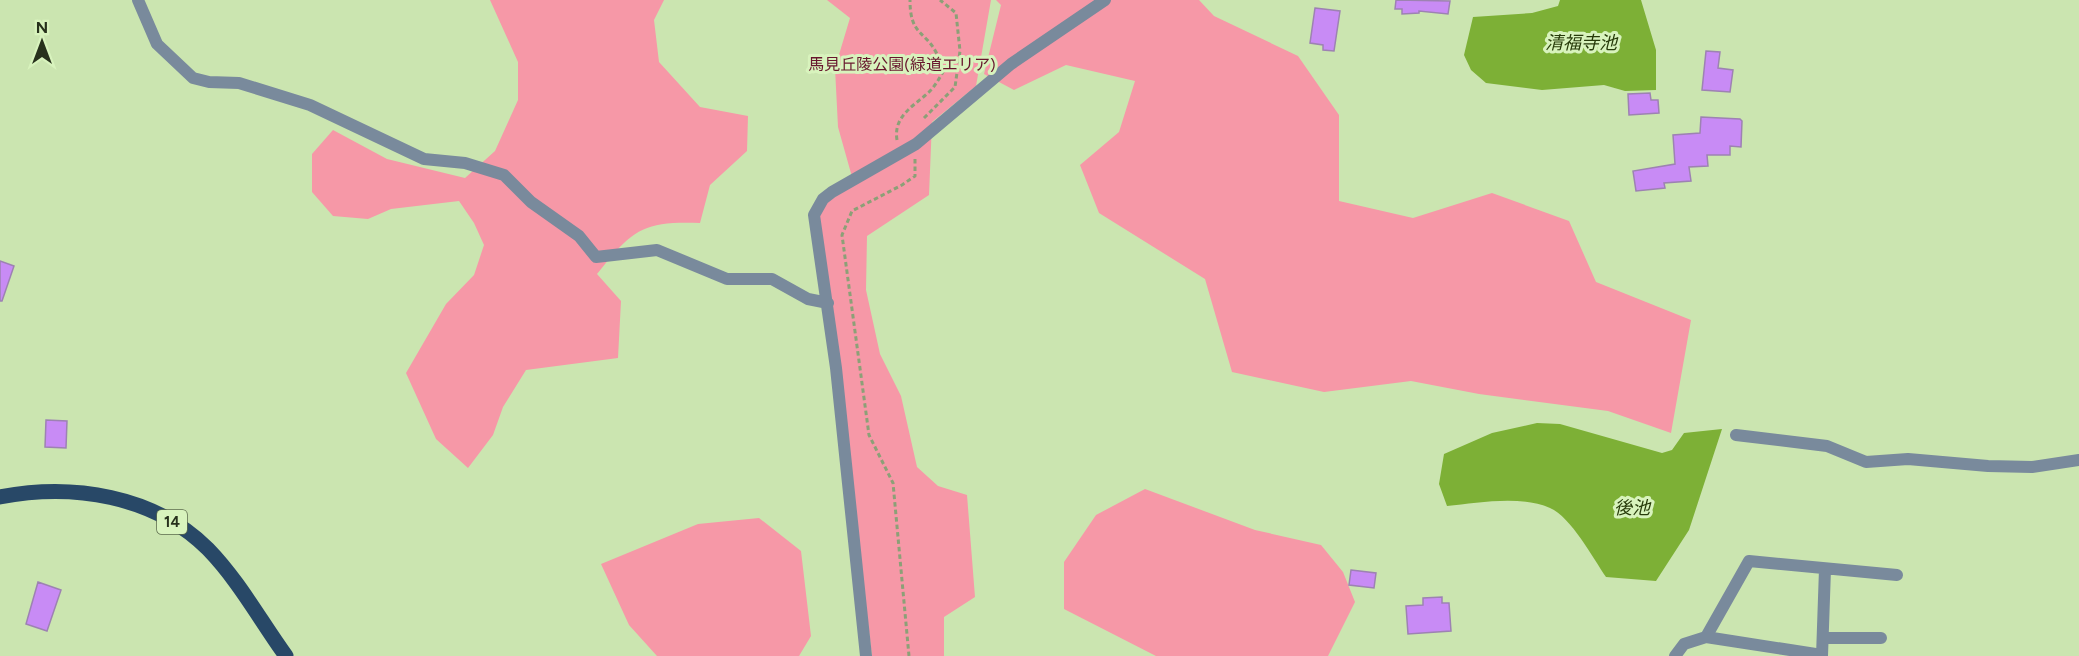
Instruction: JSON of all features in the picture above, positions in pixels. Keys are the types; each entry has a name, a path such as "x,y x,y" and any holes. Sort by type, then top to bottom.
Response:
{"main road":[{"name":"14","path":"0,497 40,491 75,491 122,500 171,521 207,549 238,585 286,656"}],"street":[{"path":"138,0 157,44 193,78 209,82 239,83 259,89 310,105 424,159 465,163 504,175 531,202 579,236 596,257 657,250 727,279 772,279 808,299 828,303"},
{"path":"866,656 828,303 814,215 824,199 832,192 916,144 1011,64 1105,0"},
{"path":"1736,435 1827,446 1866,462 1908,459 1988,466 2032,467 2079,460"},
{"path":"1706,637 1749,561 1897,575"},
{"path":"1675,656 1684,644 1706,637 1822,655 1825,569"},
{"path":"1823,638 1881,638"}],"path":[{"path":"902,153 898,147 895,130 905,111 930,90 943,72 937,52 919,34 910,15 910,0"},
{"path":"923,120 955,87 960,51 956,13 940,0"},
{"path":"909,656 893,483 869,435 842,235 852,211 915,176 916,144"}],"green space":[{"path":"490,0 664,0 654,20 659,62 700,107 748,116 747,151 710,185 700,223 664,224 640,231 620,247 597,274 621,301 618,358 526,370 503,407 493,435 468,468 436,439 406,373 446,304 474,275 484,245 474,223 459,201 391,209 368,219 333,216 312,192 312,154 333,130 387,159 465,178 495,151 518,100 518,62"},
{"name":"馬見丘陵公園(緑道エリア)","path":"827,0 991,0 976,86 932,122 929,195 867,236 866,290 880,354 901,396 917,467 938,486 967,495 975,597 944,617 944,656 872,656 819,216 826,203 854,184 838,127 835,68 850,18"},
{"path":"996,0 1199,0 1214,16 1298,56 1339,115 1339,201 1413,218 1492,193 1569,221 1596,282 1691,320 1671,433 1608,411 1479,394 1411,381 1324,392 1232,372 1205,279 1099,213 1080,165 1119,132 1135,81 1066,65 1014,90 984,74 1001,5"},
{"path":"1145,489 1255,530 1321,545 1343,572 1355,602 1328,656 1156,656 1064,609 1064,562 1096,515"},
{"path":"759,518 801,551 811,636 799,656 657,656 629,625 601,564 698,524"}],"water":[{"name":"清福寺池","path":"1560,0 1641,0 1656,50 1656,90 1625,91 1604,85 1542,90 1486,83 1471,70 1464,55 1473,17 1532,13 1558,6"},
{"name":"後池","path":"1537,423 1560,424 1662,453 1672,450 1684,433 1722,429 1689,530 1656,581 1606,577 1574,529 1550,508 1512,501 1447,506 1439,484 1444,454 1492,433"}],"building":[{"path":"1396,0 1450,1 1448,14 1419,11 1419,13 1402,14 1402,9 1395,9"},
{"path":"1315,8 1340,11 1334,51 1323,50 1323,45 1310,43"},
{"path":"1706,51 1720,52 1718,68 1733,70 1730,92 1702,90"},
{"path":"1650,93 1651,100 1658,100 1659,113 1629,115 1628,94"},
{"path":"1701,117 1740,119 1742,121 1741,147 1730,146 1730,155 1707,155 1708,166 1689,167 1691,181 1664,183 1665,188 1636,191 1633,171 1675,164 1673,135 1700,133"},
{"path":"0,261 14,266 2,301 0,301"},
{"path":"46,420 67,421 66,448 45,447"},
{"path":"1351,570 1376,573 1374,588 1349,585"},
{"path":"38,582 61,590 47,631 26,624"},
{"path":"1442,597 1442,603 1449,603 1451,631 1408,634 1406,606 1423,605 1423,598"}]}
